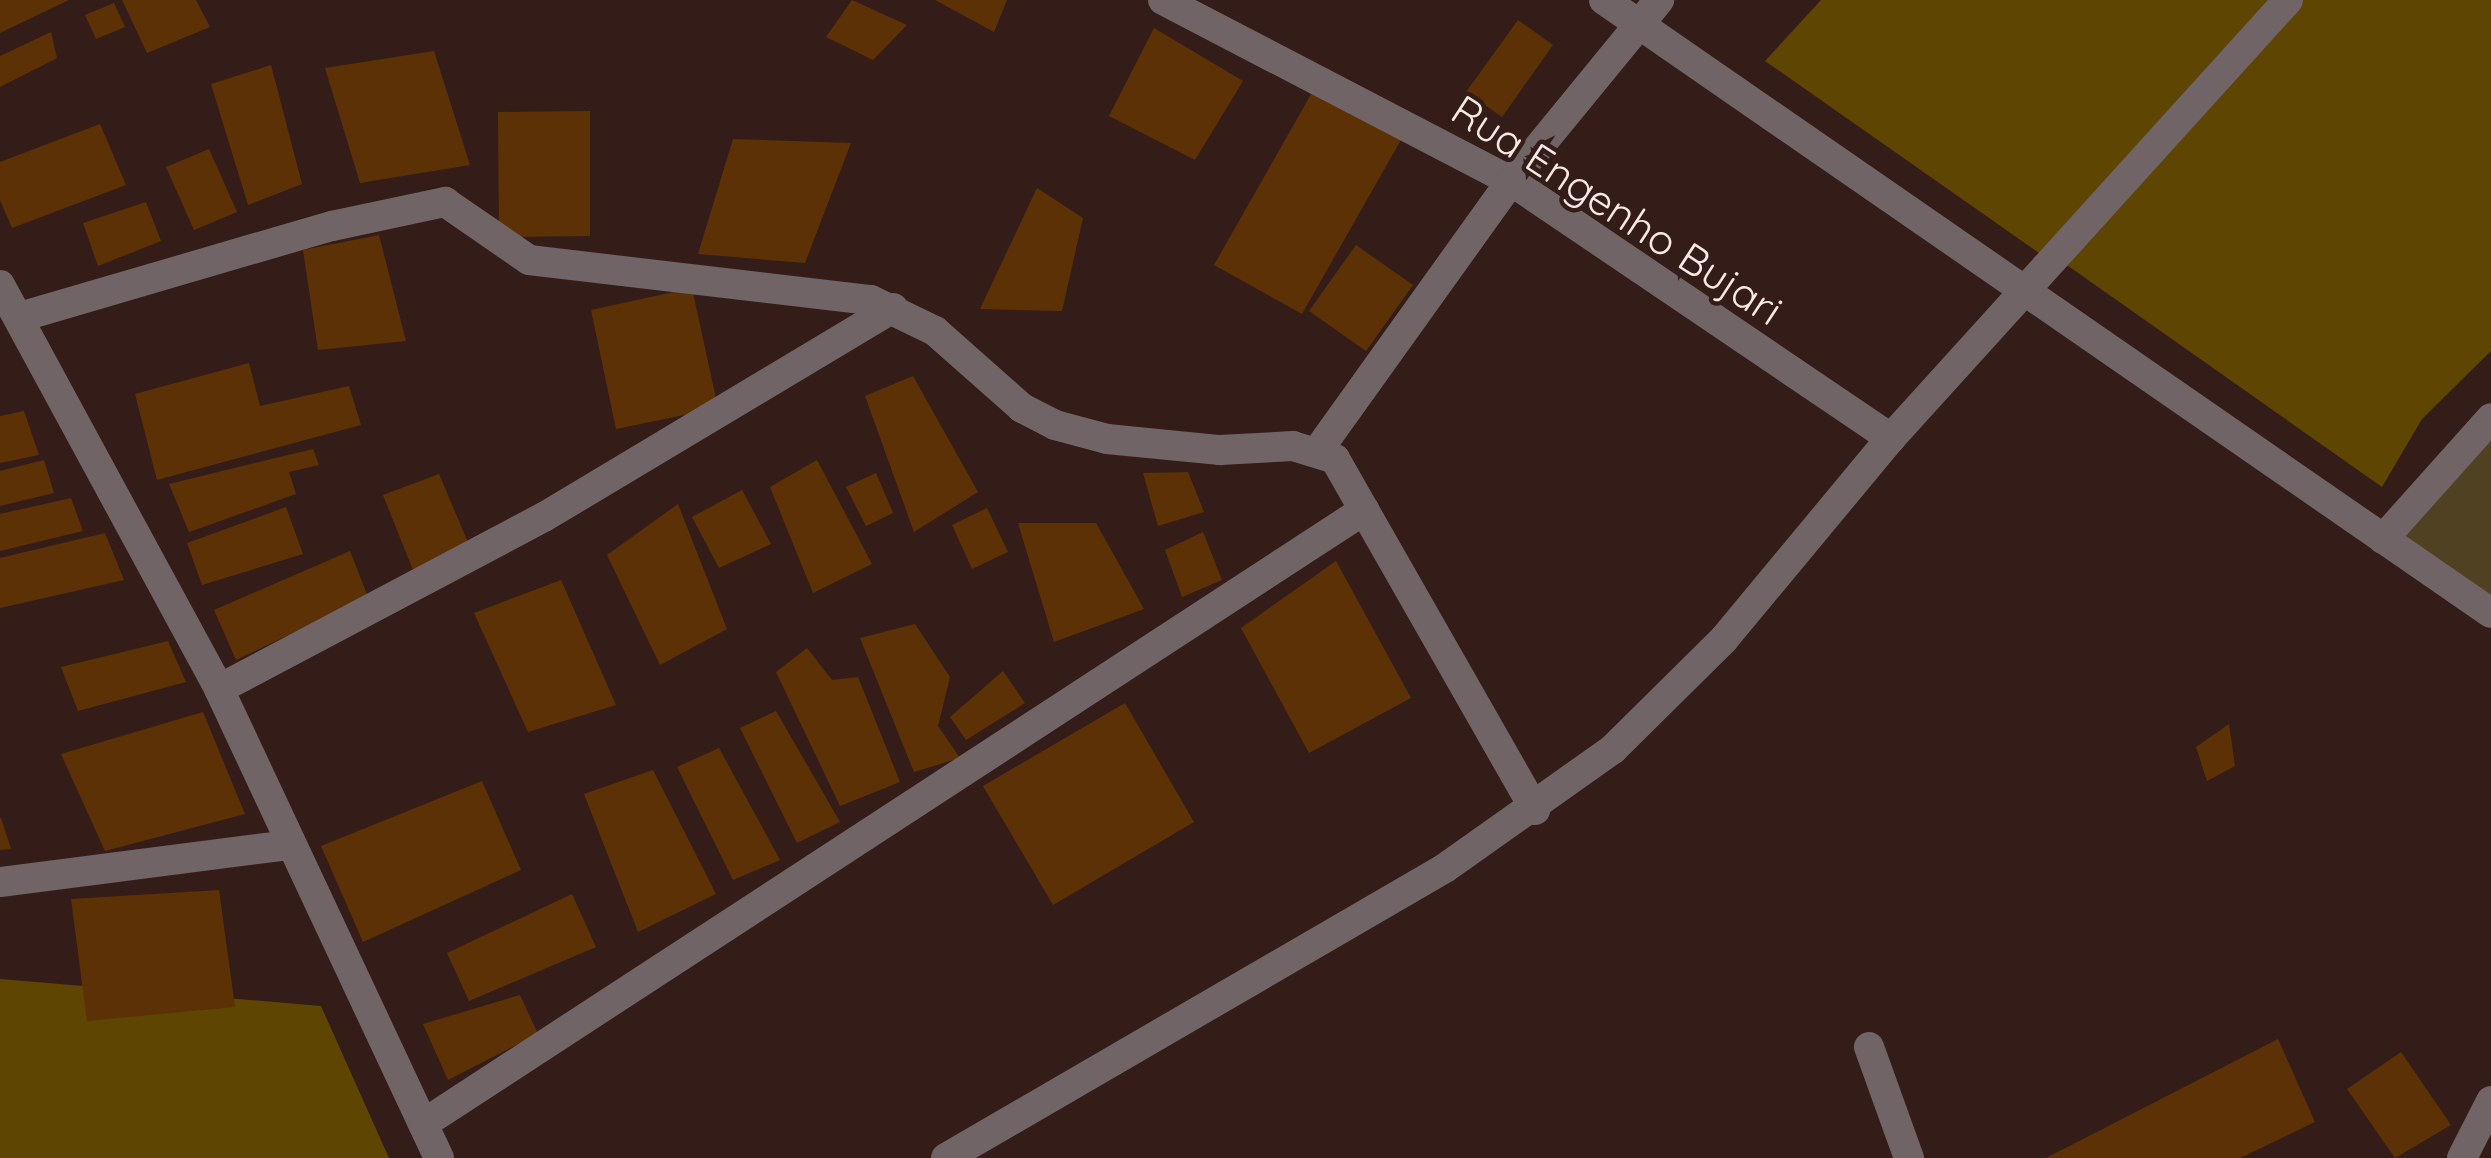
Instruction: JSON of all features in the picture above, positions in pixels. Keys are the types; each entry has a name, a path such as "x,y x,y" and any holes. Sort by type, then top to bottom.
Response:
{"street":[{"name":"Rua Engenho Bujari","path":"1163,0 1511,181 1891,438"},
{"path":"1604,0 2491,613"},
{"path":"1319,449 1511,181 1659,0"},
{"path":"946,1158 1535,810 1613,749 1724,639 1891,438 2288,0"},
{"path":"20,317 332,226 445,202 529,260 892,308 935,331 1022,408 1055,424 1163,445 1319,449 1335,459 1535,810"},
{"path":"0,285 219,689 439,1158"},
{"path":"219,689 544,517 892,308"},
{"path":"2383,539 2491,418"},
{"path":"423,1124 1364,510"},
{"path":"0,881 289,845"},
{"path":"1869,1047 1910,1158"},
{"path":"2462,1158 2491,1101"}],"shaded area":[{"path":"1821,0 2268,0 2039,253 1765,61"},
{"path":"2288,0 2491,0 2491,351 2422,419 2382,487 2054,256"},
{"path":"2491,418 2491,613 2383,539"},
{"path":"0,979 321,1006 389,1158 0,1158"}],"building":[{"path":"0,0 69,0 0,33"},
{"path":"122,0 196,0 210,27 147,53"},
{"path":"852,0 907,25 873,60 826,37"},
{"path":"935,0 1007,0 994,32"},
{"path":"114,3 125,27 96,39 85,15"},
{"path":"1518,20 1553,45 1502,117 1466,92"},
{"path":"1154,28 1243,81 1195,160 1109,116"},
{"path":"51,32 57,58 0,87 0,56"},
{"path":"434,51 470,165 360,183 325,68"},
{"path":"271,65 302,184 248,205 211,84"},
{"path":"1314,89 1402,138 1302,314 1214,265"},
{"path":"590,111 590,236 499,237 498,112"},
{"path":"100,124 126,185 12,228 0,200 0,162"},
{"path":"733,139 851,143 805,263 698,254"},
{"path":"209,149 237,212 194,230 166,167"},
{"path":"1037,188 1083,218 1062,311 980,309"},
{"path":"146,202 161,241 98,266 83,223"},
{"path":"379,235 406,341 318,350 303,250"},
{"path":"1356,245 1413,285 1366,351 1309,311"},
{"path":"692,288 718,408 616,429 591,310"},
{"path":"249,363 260,406 349,386 361,425 157,480 135,394"},
{"path":"913,376 978,492 914,532 865,396"},
{"path":"24,411 39,455 0,463 0,416"},
{"path":"313,449 319,465 289,472 296,494 189,532 169,484"},
{"path":"44,460 54,493 0,506 0,471"},
{"path":"817,460 872,564 813,593 770,487"},
{"path":"1188,472 1204,512 1158,526 1143,473"},
{"path":"876,473 893,513 866,526 846,487"},
{"path":"439,474 470,547 413,570 383,495"},
{"path":"742,490 771,544 719,568 692,517"},
{"path":"71,498 83,531 0,551 0,514"},
{"path":"678,504 727,629 660,665 607,555"},
{"path":"286,507 303,554 202,585 187,543"},
{"path":"987,508 1008,552 972,569 952,525"},
{"path":"1018,523 1096,523 1144,609 1054,642"},
{"path":"1203,532 1222,580 1182,597 1165,550"},
{"path":"105,533 124,580 0,608 0,558"},
{"path":"350,551 368,597 236,660 214,610"},
{"path":"1336,561 1411,698 1309,753 1241,628"},
{"path":"561,580 616,705 528,732 474,613"},
{"path":"915,624 950,677 938,726 960,758 914,772 860,638"},
{"path":"168,641 186,682 78,711 61,667"},
{"path":"807,648 832,680 858,677 900,782 840,806 776,672"},
{"path":"1003,671 1025,703 966,740 950,717"},
{"path":"1125,703 1194,822 1053,905 983,786"},
{"path":"776,711 840,822 797,843 740,728"},
{"path":"203,712 245,814 105,851 61,754"},
{"path":"2229,724 2235,766 2207,781 2196,747"},
{"path":"719,748 780,860 733,880 677,767"},
{"path":"653,770 716,894 638,932 584,794"},
{"path":"482,781 521,870 363,942 321,846"},
{"path":"1,818 11,849 0,850"},
{"path":"219,890 235,1007 87,1021 71,899"},
{"path":"572,894 596,947 469,1001 447,953"},
{"path":"520,995 538,1034 448,1080 423,1024"},
{"path":"2278,1039 2315,1122 2240,1158 2046,1158"},
{"path":"2401,1052 2451,1125 2395,1158 2347,1089"}]}
